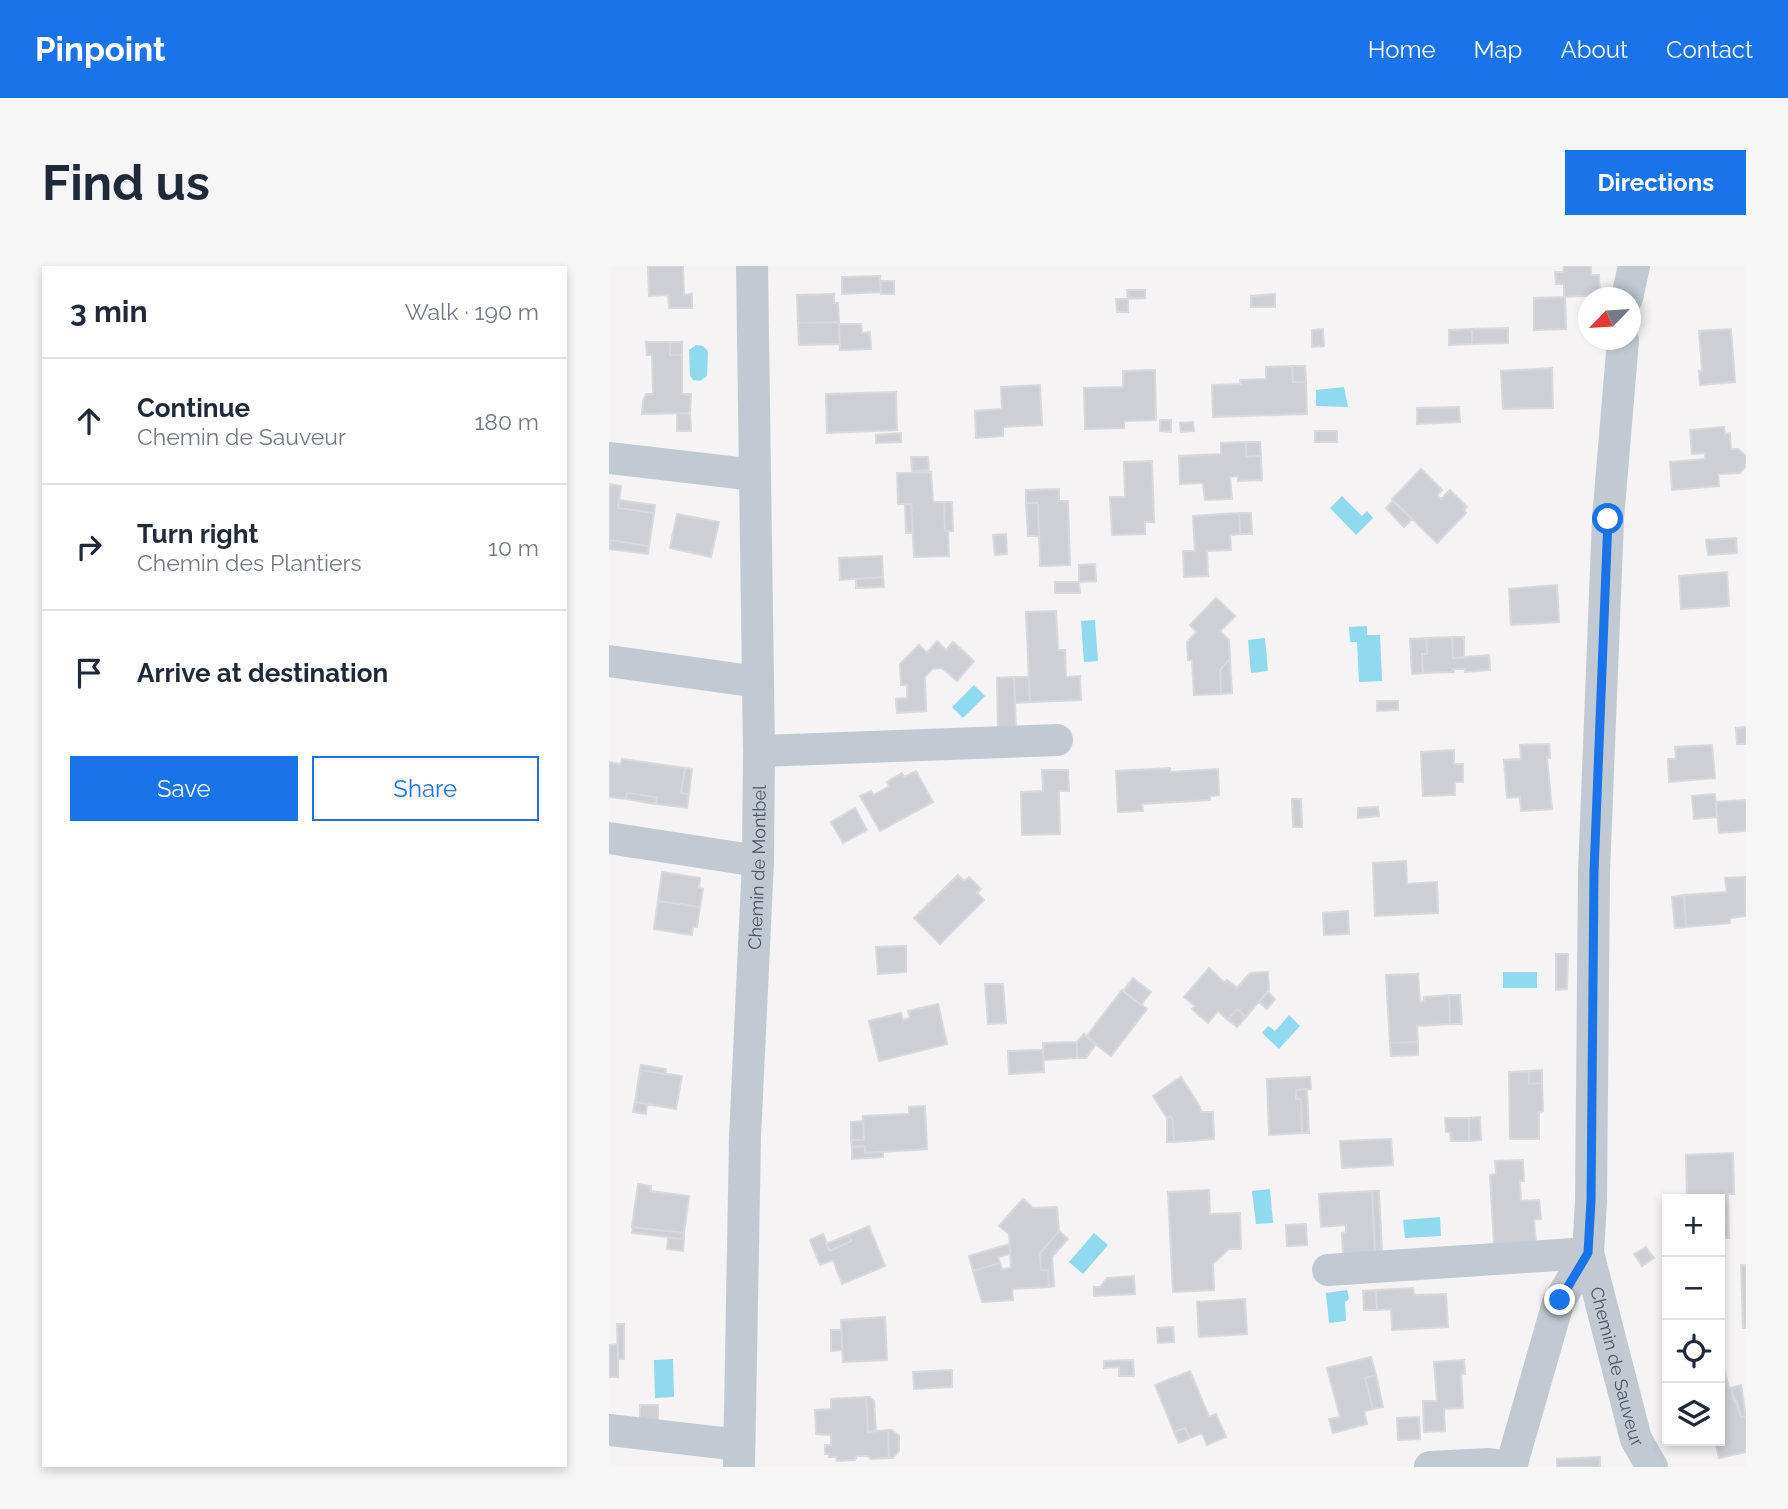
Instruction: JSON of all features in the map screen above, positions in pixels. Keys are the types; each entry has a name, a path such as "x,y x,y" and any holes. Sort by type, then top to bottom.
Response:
{"street":[{"name":"Chemin de Montbel","path":"739,1456 745,1137 758,861 759,751 752,266"},
{"path":"1630,287 1635,266"},
{"name":"Chemin de Sauveur","path":"1622,350 1608,519 1597,791 1588,1253 1636,1439 1652,1467"},
{"path":"609,458 755,475"},
{"path":"609,662 758,682"},
{"path":"759,751 1057,740"},
{"path":"609,838 758,861"},
{"path":"1328,1270 1588,1253"},
{"path":"1430,1467 1489,1464 1511,1467 1558,1303 1588,1253"},
{"path":"609,1430 739,1456"}],"water":[{"path":"696,345 703,346 708,351 707,376 700,381 693,380 690,376 689,350"},
{"path":"1344,387 1348,407 1316,406 1316,390"},
{"path":"1342,496 1362,516 1367,511 1373,518 1356,535 1330,508"},
{"path":"1095,620 1098,661 1084,662 1081,621"},
{"path":"1367,626 1367,635 1380,635 1382,681 1359,682 1357,642 1350,642 1349,627"},
{"path":"1265,638 1268,671 1251,673 1248,640"},
{"path":"974,685 985,696 963,718 952,707"},
{"path":"1503,972 1537,972 1537,988 1503,988"},
{"path":"1289,1015 1300,1026 1279,1049 1262,1033 1268,1026 1275,1031"},
{"path":"1270,1189 1273,1223 1256,1224 1252,1191"},
{"path":"1440,1217 1441,1236 1405,1238 1403,1220"},
{"path":"1094,1233 1108,1245 1083,1274 1069,1262"},
{"path":"1347,1290 1349,1299 1345,1302 1346,1321 1329,1323 1326,1293"},
{"path":"673,1359 674,1397 655,1398 654,1360"}],"building":[{"path":"648,266 683,266 684,295 692,294 692,308 669,308 668,295 649,296"},
{"path":"1564,266 1591,266 1591,275 1599,275 1600,287 1578,287 1578,296 1564,297 1564,284 1556,284 1555,272 1563,272"},
{"path":"880,276 881,292 842,294 842,277"},
{"path":"880,281 894,281 894,294 881,294"},
{"path":"1127,290 1145,290 1145,298 1128,299"},
{"path":"834,294 834,303 838,303 839,322 798,323 797,295"},
{"path":"1275,294 1275,307 1251,307 1251,296"},
{"path":"1565,297 1566,329 1534,330 1534,298"},
{"path":"1116,299 1128,299 1128,312 1117,312"},
{"path":"839,322 840,344 799,345 798,323"},
{"path":"839,324 861,324 862,333 870,332 871,349 840,350"},
{"path":"1508,328 1508,343 1472,344 1472,329"},
{"path":"1323,329 1324,346 1312,347 1312,330"},
{"path":"1472,329 1472,344 1449,345 1449,330"},
{"path":"1731,329 1735,382 1700,385 1699,371 1702,371 1699,331"},
{"path":"646,342 670,342 670,355 682,355 682,394 691,394 690,413 642,414 646,394 653,394 652,355 647,355"},
{"path":"670,342 682,342 682,355 670,355"},
{"path":"1292,366 1293,382 1306,382 1307,414 1213,417 1212,385 1241,384 1240,380 1266,379 1266,367"},
{"path":"1292,366 1305,366 1306,382 1293,382"},
{"path":"1552,368 1553,408 1503,409 1501,371"},
{"path":"1155,370 1156,420 1124,421 1124,428 1085,429 1084,388 1123,387 1123,371"},
{"path":"1040,385 1042,425 1003,427 1003,436 976,438 975,411 1002,409 1001,387"},
{"path":"896,392 897,430 827,433 826,394"},
{"path":"1459,407 1460,422 1417,424 1417,408"},
{"path":"677,413 690,413 691,431 677,431"},
{"path":"1160,420 1171,420 1171,432 1160,431"},
{"path":"1193,422 1194,431 1181,432 1180,423"},
{"path":"1724,427 1725,434 1730,433 1731,449 1738,449 1746,456 1746,466 1740,473 1718,474 1719,486 1672,490 1670,462 1705,459 1705,453 1692,454 1690,430"},
{"path":"1315,431 1337,431 1337,442 1315,442"},
{"path":"901,433 901,442 876,443 876,435"},
{"path":"1246,442 1246,457 1261,456 1262,480 1238,481 1238,476 1230,477 1232,499 1205,500 1203,483 1180,484 1179,456 1221,454 1221,443"},
{"path":"1246,442 1260,442 1261,456 1246,457"},
{"path":"911,457 928,457 929,470 912,471"},
{"path":"1152,461 1154,522 1145,522 1145,534 1112,535 1110,497 1125,497 1124,462"},
{"path":"1421,469 1442,490 1437,495 1441,499 1450,490 1467,507 1464,510 1466,513 1437,543 1392,499"},
{"path":"931,472 933,502 944,502 949,556 914,557 911,504 898,504 897,473"},
{"path":"609,484 621,486 618,508 654,513 649,546 609,540"},
{"path":"1059,489 1059,501 1068,501 1070,565 1040,566 1038,503 1026,503 1026,490"},
{"path":"619,500 655,505 654,513 618,508"},
{"path":"1393,501 1412,519 1404,527 1386,508"},
{"path":"944,502 952,502 953,531 945,531"},
{"path":"1026,503 1038,503 1039,536 1028,536"},
{"path":"905,504 911,504 913,533 906,533"},
{"path":"1239,513 1240,534 1230,535 1231,550 1207,551 1208,576 1184,577 1183,551 1195,551 1193,516"},
{"path":"1239,513 1251,513 1252,534 1240,534"},
{"path":"677,514 719,522 711,557 670,548"},
{"path":"1006,534 1007,554 995,555 993,535"},
{"path":"1736,538 1737,553 1708,555 1706,540"},
{"path":"610,540 649,546 648,554 609,549"},
{"path":"882,556 883,577 840,580 839,558"},
{"path":"1095,564 1096,581 1079,582 1079,565"},
{"path":"1727,572 1729,606 1681,609 1679,576"},
{"path":"883,577 884,587 856,588 856,579"},
{"path":"1055,582 1079,582 1080,593 1055,593"},
{"path":"1557,585 1559,622 1511,625 1509,589"},
{"path":"1216,598 1235,616 1220,631 1229,640 1230,659 1220,670 1221,694 1194,695 1192,660 1188,660 1187,642 1197,632 1190,625"},
{"path":"1056,611 1058,650 1065,650 1066,677 1080,676 1081,700 1030,702 1026,612"},
{"path":"1452,637 1453,658 1489,655 1490,670 1465,672 1465,669 1453,669 1454,672 1423,673 1422,654 1427,654 1426,638"},
{"path":"1452,637 1464,637 1464,658 1453,658"},
{"path":"1426,638 1427,654 1422,654 1423,673 1412,674 1410,639"},
{"path":"937,641 946,650 953,642 974,661 957,681 942,668 932,669 925,677 926,711 897,713 896,699 907,698 907,685 901,685 900,664 919,645 927,653"},
{"path":"1230,659 1232,693 1221,694 1220,670"},
{"path":"1014,677 1029,677 1030,702 1015,703"},
{"path":"1014,677 1016,730 998,731 997,678"},
{"path":"1377,701 1398,701 1398,710 1377,711"},
{"path":"1746,727 1746,744 1737,744 1736,728"},
{"path":"1549,744 1550,758 1547,758 1552,809 1521,811 1520,797 1507,798 1504,760 1521,759 1520,745"},
{"path":"1712,745 1715,778 1669,782 1668,759 1676,759 1675,747"},
{"path":"1454,750 1454,764 1463,764 1463,782 1455,782 1455,795 1423,796 1421,752"},
{"path":"622,759 685,768 681,793 689,794 687,808 656,804 657,797 627,793 626,799 609,797 609,762 621,764"},
{"path":"685,768 692,769 689,794 681,793"},
{"path":"1170,768 1170,772 1218,769 1219,795 1210,796 1210,800 1142,804 1143,811 1118,812 1116,771"},
{"path":"1042,770 1068,770 1069,791 1059,791 1060,834 1022,835 1021,792 1043,791"},
{"path":"916,771 933,802 880,831 860,796 871,791 874,795 889,786 887,782 902,773 904,777"},
{"path":"627,793 657,797 656,804 626,799"},
{"path":"1715,794 1717,817 1694,819 1692,796"},
{"path":"1292,799 1301,799 1302,827 1293,827"},
{"path":"1746,800 1746,831 1719,833 1716,802"},
{"path":"1378,807 1379,816 1358,818 1358,808"},
{"path":"855,808 867,830 843,843 831,822"},
{"path":"1406,861 1407,884 1437,882 1438,913 1375,916 1373,863"},
{"path":"662,872 700,878 699,888 703,889 700,907 658,901"},
{"path":"958,875 964,881 969,877 981,889 977,893 984,900 940,944 914,918"},
{"path":"1745,877 1746,916 1730,918 1730,923 1686,927 1684,895 1727,892 1725,878"},
{"path":"1684,895 1686,927 1675,928 1672,897"},
{"path":"658,901 700,907 697,927 693,927 692,935 654,929"},
{"path":"1348,911 1349,934 1324,935 1323,913"},
{"path":"906,946 906,972 878,974 876,947"},
{"path":"1556,954 1568,954 1567,989 1556,990"},
{"path":"1209,968 1225,983 1227,980 1237,988 1250,973 1268,972 1269,990 1246,1017 1237,1009 1228,1020 1218,1011 1208,1023 1192,1009 1195,1006 1184,997"},
{"path":"1418,974 1420,1002 1424,1001 1424,997 1449,995 1450,1024 1417,1026 1418,1042 1390,1043 1386,975"},
{"path":"1133,978 1151,992 1141,1005 1123,991"},
{"path":"985,984 1003,984 1006,1023 988,1024"},
{"path":"1122,990 1147,1009 1111,1056 1086,1037"},
{"path":"1268,992 1275,999 1267,1009 1259,1002"},
{"path":"1449,995 1460,995 1462,1024 1450,1024"},
{"path":"938,1004 947,1044 879,1061 869,1021 901,1013 903,1020 910,1018 908,1011"},
{"path":"1237,1009 1246,1017 1237,1027 1228,1020"},
{"path":"1084,1034 1096,1044 1086,1058 1077,1058 1077,1042"},
{"path":"1077,1042 1077,1058 1043,1060 1043,1043"},
{"path":"1418,1042 1418,1055 1391,1056 1390,1043"},
{"path":"1043,1050 1044,1072 1009,1074 1008,1051"},
{"path":"641,1065 666,1069 665,1074 640,1070"},
{"path":"640,1070 682,1076 676,1109 635,1102"},
{"path":"1542,1070 1542,1083 1529,1084 1529,1071"},
{"path":"1529,1071 1529,1084 1542,1083 1543,1111 1539,1112 1539,1139 1510,1139 1509,1072"},
{"path":"1181,1077 1201,1112 1213,1112 1214,1139 1174,1142 1173,1120 1170,1116 1167,1118 1153,1096"},
{"path":"1310,1077 1311,1089 1296,1090 1296,1099 1301,1099 1302,1133 1269,1135 1267,1079"},
{"path":"1307,1089 1309,1133 1302,1133 1301,1099 1296,1099 1296,1090"},
{"path":"635,1102 647,1104 646,1114 633,1112"},
{"path":"925,1106 927,1149 865,1153 865,1146 852,1147 851,1140 864,1140 863,1116 909,1114 909,1107"},
{"path":"1170,1116 1173,1120 1174,1142 1167,1142 1167,1118"},
{"path":"1480,1117 1481,1140 1469,1141 1469,1118"},
{"path":"1445,1118 1469,1118 1469,1141 1451,1141 1450,1132 1446,1132"},
{"path":"863,1121 864,1140 851,1140 851,1122"},
{"path":"1391,1139 1393,1165 1342,1168 1340,1141"},
{"path":"865,1146 865,1153 883,1152 883,1157 852,1159 852,1147"},
{"path":"1733,1153 1734,1194 1728,1194 1729,1238 1725,1238 1725,1194 1687,1194 1686,1155"},
{"path":"1523,1160 1521,1201 1539,1200 1541,1219 1534,1220 1536,1242 1494,1245 1490,1175 1496,1174 1495,1161"},
{"path":"638,1184 651,1186 651,1191 689,1196 684,1233 632,1227"},
{"path":"1209,1190 1210,1214 1240,1213 1241,1249 1229,1249 1213,1264 1214,1290 1173,1292 1168,1192"},
{"path":"1372,1191 1375,1253 1343,1255 1342,1233 1346,1232 1346,1225 1321,1227 1319,1194"},
{"path":"1372,1191 1379,1191 1382,1253 1375,1253"},
{"path":"1023,1199 1033,1208 1057,1207 1059,1231 1040,1253 1041,1270 1048,1270 1049,1287 1012,1289 1013,1300 982,1302 973,1271 1000,1263 1002,1269 1011,1268 1009,1234 999,1226"},
{"path":"1306,1224 1307,1245 1287,1246 1286,1225"},
{"path":"869,1226 885,1266 842,1284 833,1260 820,1265 810,1240 823,1234 830,1251 851,1241 848,1235"},
{"path":"633,1227 684,1233 684,1239 632,1233"},
{"path":"1059,1231 1068,1239 1052,1257 1054,1286 1049,1287 1048,1270 1041,1270 1040,1253"},
{"path":"848,1235 851,1241 830,1251 826,1244"},
{"path":"668,1238 684,1239 683,1251 667,1249"},
{"path":"1009,1244 1010,1254 998,1257 1000,1263 973,1271 969,1256"},
{"path":"1646,1247 1654,1258 1642,1266 1634,1254"},
{"path":"1741,1265 1746,1265 1746,1328 1743,1328"},
{"path":"1134,1276 1135,1294 1094,1296 1094,1287 1100,1287 1107,1278"},
{"path":"1413,1288 1414,1295 1446,1294 1448,1327 1392,1330 1391,1309 1377,1310 1376,1290"},
{"path":"1376,1290 1377,1310 1364,1310 1363,1291"},
{"path":"1245,1299 1247,1334 1199,1337 1197,1302"},
{"path":"885,1317 887,1360 843,1362 841,1320"},
{"path":"617,1324 624,1324 624,1359 618,1359"},
{"path":"1173,1327 1174,1342 1158,1343 1157,1328"},
{"path":"831,1330 841,1330 842,1350 831,1351"},
{"path":"618,1344 618,1377 609,1377 609,1345"},
{"path":"1371,1357 1376,1375 1365,1378 1373,1409 1364,1411 1367,1424 1333,1433 1329,1419 1340,1417 1327,1368"},
{"path":"1133,1360 1134,1376 1119,1376 1119,1367 1104,1368 1104,1361"},
{"path":"1464,1360 1465,1374 1461,1374 1463,1408 1444,1409 1445,1431 1424,1432 1423,1401 1437,1401 1434,1362"},
{"path":"952,1370 952,1387 914,1389 913,1372"},
{"path":"1190,1371 1209,1417 1216,1414 1226,1437 1207,1445 1202,1433 1190,1438 1185,1428 1174,1432 1155,1385"},
{"path":"1725,1373 1741,1417 1746,1416 1746,1452 1719,1458 1716,1446 1725,1446"},
{"path":"1376,1375 1383,1407 1373,1409 1365,1378"},
{"path":"1741,1385 1746,1416 1741,1417 1731,1388"},
{"path":"866,1397 874,1401 876,1431 868,1432"},
{"path":"866,1397 868,1432 888,1430 889,1458 871,1459 868,1456 857,1456 855,1460 837,1461 836,1457 829,1457 829,1454 825,1454 825,1445 831,1445 831,1435 816,1434 815,1410 831,1409 831,1399"},
{"path":"640,1405 658,1405 658,1423 640,1421"},
{"path":"1419,1417 1420,1439 1398,1440 1397,1418"},
{"path":"1185,1428 1190,1438 1179,1443 1174,1432"},
{"path":"888,1430 899,1436 899,1451 893,1458 889,1458"},
{"path":"1600,1457 1600,1467 1557,1467 1557,1459"}],"route":[{"path":"1560,1300 1588,1253 1591,1201 1594,872 1608,519"}]}
